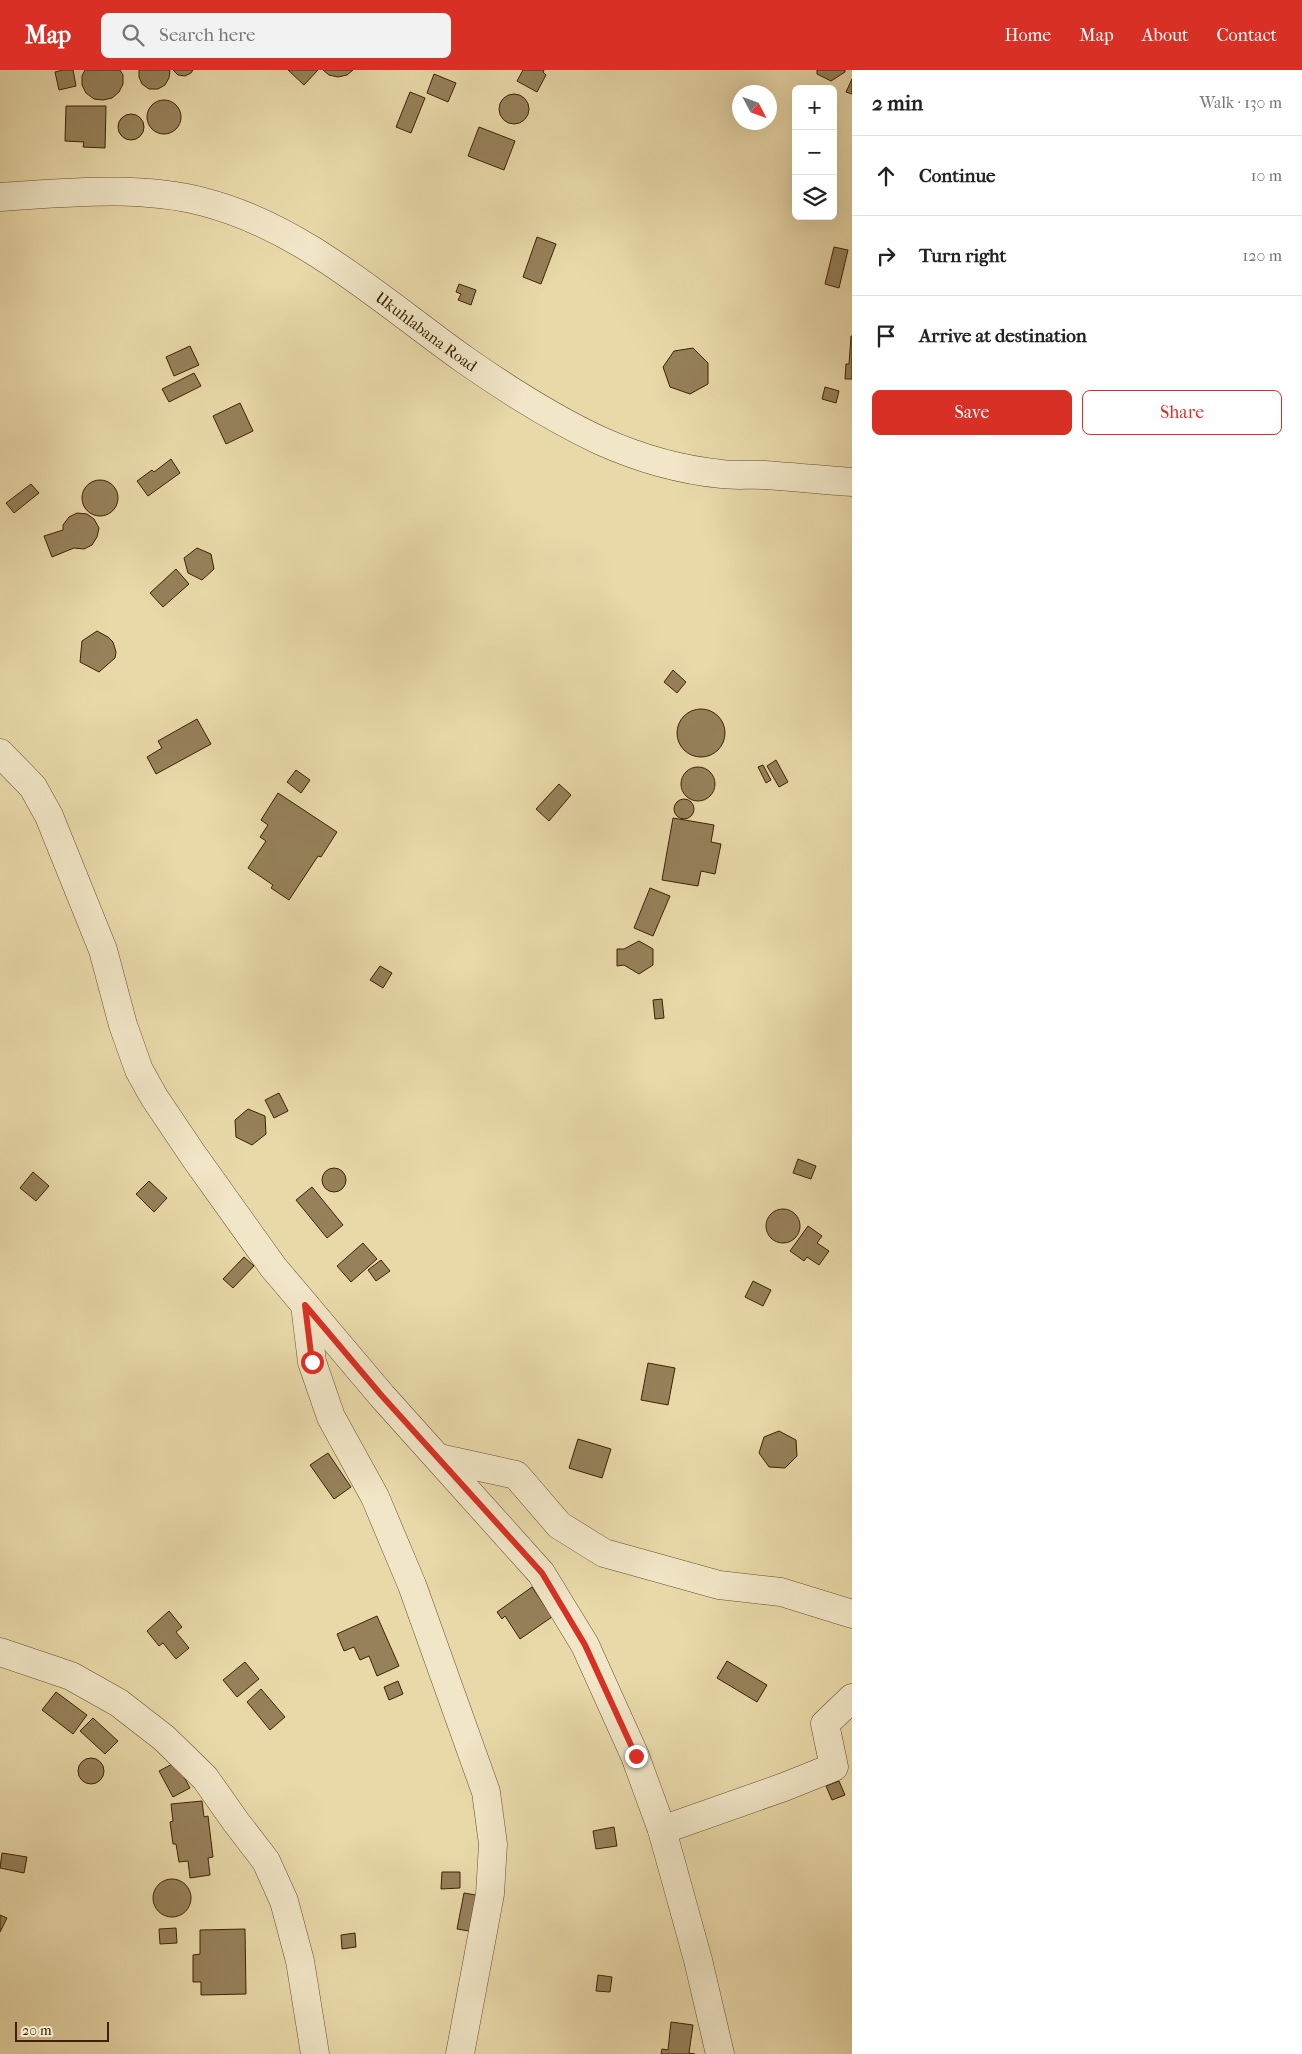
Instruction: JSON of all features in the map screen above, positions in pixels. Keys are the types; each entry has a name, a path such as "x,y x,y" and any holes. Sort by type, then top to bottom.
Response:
{"street":[{"name":"Ukuhlabana Road","path":"0,197 88,192 161,195 204,202 256,221 304,246 377,294 465,360 534,406 602,441 635,454 675,466 722,474 852,482"},
{"path":"3,762 33,786 49,816 103,950 123,1025 143,1077 154,1098 273,1266 382,1396 542,1573 585,1645 636,1756 662,1830 698,1960 720,2054"},
{"path":"305,1305 312,1362 331,1417 375,1498 412,1585 486,1792 493,1844 490,1894 460,2054"},
{"path":"439,1458 516,1476 559,1524 604,1553 719,1585 781,1592 852,1614"},
{"path":"0,1652 71,1676 119,1703 164,1738 205,1778 266,1861 284,1901 300,1961 315,2054"},
{"path":"662,1830 784,1788 834,1767 825,1724 852,1698"}],"building":[{"path":"73,70 76,86 59,90 55,72"},
{"path":"85,70 120,70 123,75 123,84 119,92 112,98 94,99 86,93 82,85 82,76"},
{"path":"139,70 170,70 169,78 165,85 158,89 149,89 142,84"},
{"path":"173,70 193,70 185,76 178,75"},
{"path":"288,70 318,70 304,85"},
{"path":"323,70 353,70 347,75 338,77 329,75"},
{"path":"523,70 544,70 543,72 546,75 537,92 517,81"},
{"path":"817,70 845,70 845,72 831,81 817,74"},
{"path":"434,74 456,83 448,102 427,93"},
{"path":"852,79 852,94 846,92"},
{"path":"410,92 425,98 411,133 396,127"},
{"path":"514,94 520,95 528,103 528,115 520,123 514,124 508,123 500,115 499,109 500,103 508,95"},
{"path":"164,100 176,105 181,117 176,129 164,134 152,129 147,117 152,105"},
{"path":"66,106 106,106 105,148 83,147 84,142 65,141"},
{"path":"131,114 140,118 144,127 140,136 131,140 122,136 118,127 122,118"},
{"path":"479,127 515,141 504,170 468,156"},
{"path":"537,237 556,244 541,284 523,277"},
{"path":"834,247 848,250 839,288 825,284"},
{"path":"459,284 476,290 471,305 458,300 461,294 456,292"},
{"path":"851,336 852,379 845,379 846,364 849,364"},
{"path":"190,346 199,365 174,376 166,357"},
{"path":"693,348 708,363 708,384 690,394 670,387 663,367 674,351"},
{"path":"194,373 201,386 169,402 162,389"},
{"path":"825,387 839,391 836,403 822,399"},
{"path":"240,403 253,431 226,444 213,416"},
{"path":"171,459 180,473 148,496 137,481 152,470 154,472"},
{"path":"100,480 107,481 113,485 117,491 117,505 113,511 107,515 100,516 93,515 87,511 83,505 82,498 83,491 87,485 93,481"},
{"path":"31,484 39,493 14,513 6,503"},
{"path":"77,513 87,514 94,519 99,528 97,537 92,545 84,549 74,548 52,557 44,536 63,530 63,525 69,517"},
{"path":"197,548 211,554 214,569 202,580 188,573 184,558"},
{"path":"176,569 189,584 163,607 150,593"},
{"path":"97,631 113,642 116,652 115,658 99,672 80,662 82,641"},
{"path":"673,670 686,682 677,693 664,682"},
{"path":"701,709 710,711 718,716 723,724 725,733 723,742 718,750 710,755 701,757 692,755 684,750 679,742 677,733 679,724 684,716 692,711"},
{"path":"197,719 211,744 156,774 147,757 162,748 158,741"},
{"path":"776,760 788,782 779,787 767,766"},
{"path":"763,765 771,780 766,783 758,767"},
{"path":"698,767 705,768 710,772 714,777 714,791 710,796 705,800 698,801 691,800 686,796 682,791 681,784 682,777 686,772 691,768"},
{"path":"296,770 310,780 301,793 287,782"},
{"path":"559,784 571,795 549,821 536,809"},
{"path":"278,793 337,832 321,857 318,856 289,900 271,888 273,885 248,868 266,841 260,837 268,825 261,820"},
{"path":"684,799 691,802 694,809 691,816 684,819 677,816 674,809 677,802"},
{"path":"673,818 714,825 711,842 721,844 715,874 701,871 698,886 662,880"},
{"path":"650,888 670,896 653,936 634,928"},
{"path":"639,941 653,949 653,965 639,974 624,965 617,966 617,949 624,949"},
{"path":"380,966 392,973 383,988 370,980"},
{"path":"662,999 664,1018 655,1019 653,1000"},
{"path":"279,1093 288,1111 274,1118 265,1100"},
{"path":"248,1109 265,1116 266,1134 252,1145 236,1137 235,1120"},
{"path":"798,1159 816,1166 811,1179 793,1173"},
{"path":"334,1168 342,1172 346,1180 342,1188 334,1192 326,1188 322,1180 326,1172"},
{"path":"33,1172 49,1186 36,1201 20,1188"},
{"path":"149,1181 167,1198 154,1212 136,1194"},
{"path":"312,1187 343,1225 327,1238 296,1200"},
{"path":"783,1209 790,1210 795,1214 799,1219 799,1233 795,1238 790,1242 783,1243 776,1242 771,1238 767,1233 766,1226 767,1219 771,1214 776,1210"},
{"path":"808,1226 822,1236 817,1243 829,1251 819,1265 807,1257 804,1261 790,1251"},
{"path":"363,1243 377,1259 351,1282 337,1266"},
{"path":"244,1257 254,1266 233,1288 223,1279"},
{"path":"381,1260 390,1271 376,1281 368,1270"},
{"path":"753,1281 771,1290 763,1306 745,1297"},
{"path":"648,1363 675,1368 668,1405 641,1400"},
{"path":"779,1431 796,1440 797,1456 785,1468 769,1467 759,1453 764,1437"},
{"path":"578,1439 611,1449 602,1478 569,1468"},
{"path":"328,1453 351,1487 334,1499 310,1465"},
{"path":"532,1587 552,1617 520,1639 505,1616 502,1619 497,1612"},
{"path":"169,1611 182,1627 176,1632 189,1648 176,1659 163,1643 159,1646 147,1631"},
{"path":"377,1616 399,1666 377,1676 369,1656 360,1660 354,1647 344,1651 337,1634"},
{"path":"727,1661 767,1685 757,1702 717,1678"},
{"path":"245,1662 259,1679 237,1697 223,1680"},
{"path":"398,1681 403,1694 389,1700 384,1687"},
{"path":"261,1689 285,1717 270,1730 247,1702"},
{"path":"56,1692 87,1715 73,1734 42,1710"},
{"path":"93,1718 118,1741 105,1754 80,1731"},
{"path":"91,1758 100,1762 104,1771 100,1780 91,1784 82,1780 78,1771 82,1762"},
{"path":"176,1762 190,1788 173,1797 159,1771"},
{"path":"839,1781 845,1795 832,1800 826,1786"},
{"path":"202,1801 204,1817 208,1816 213,1857 208,1858 210,1875 190,1878 188,1861 179,1862 176,1844 173,1844 170,1822 173,1821 171,1804"},
{"path":"614,1827 617,1846 596,1849 593,1831"},
{"path":"2,1853 27,1857 24,1873 0,1868"},
{"path":"442,1872 460,1872 460,1888 441,1889"},
{"path":"172,1879 185,1885 191,1898 185,1911 172,1917 159,1911 153,1898 159,1885"},
{"path":"464,1893 482,1896 475,1932 457,1929"},
{"path":"0,1915 7,1918 0,1932"},
{"path":"176,1928 177,1943 160,1944 159,1929"},
{"path":"245,1929 246,1994 201,1995 201,1982 193,1982 193,1955 200,1954 200,1930"},
{"path":"355,1933 356,1947 342,1949 341,1935"},
{"path":"598,1975 612,1977 610,1992 596,1991"},
{"path":"671,2022 693,2025 689,2053 695,2054 661,2054 662,2049 668,2050"}],"route":[{"path":"312,1362 305,1305 382,1396 542,1573 585,1645 636,1756"}]}
